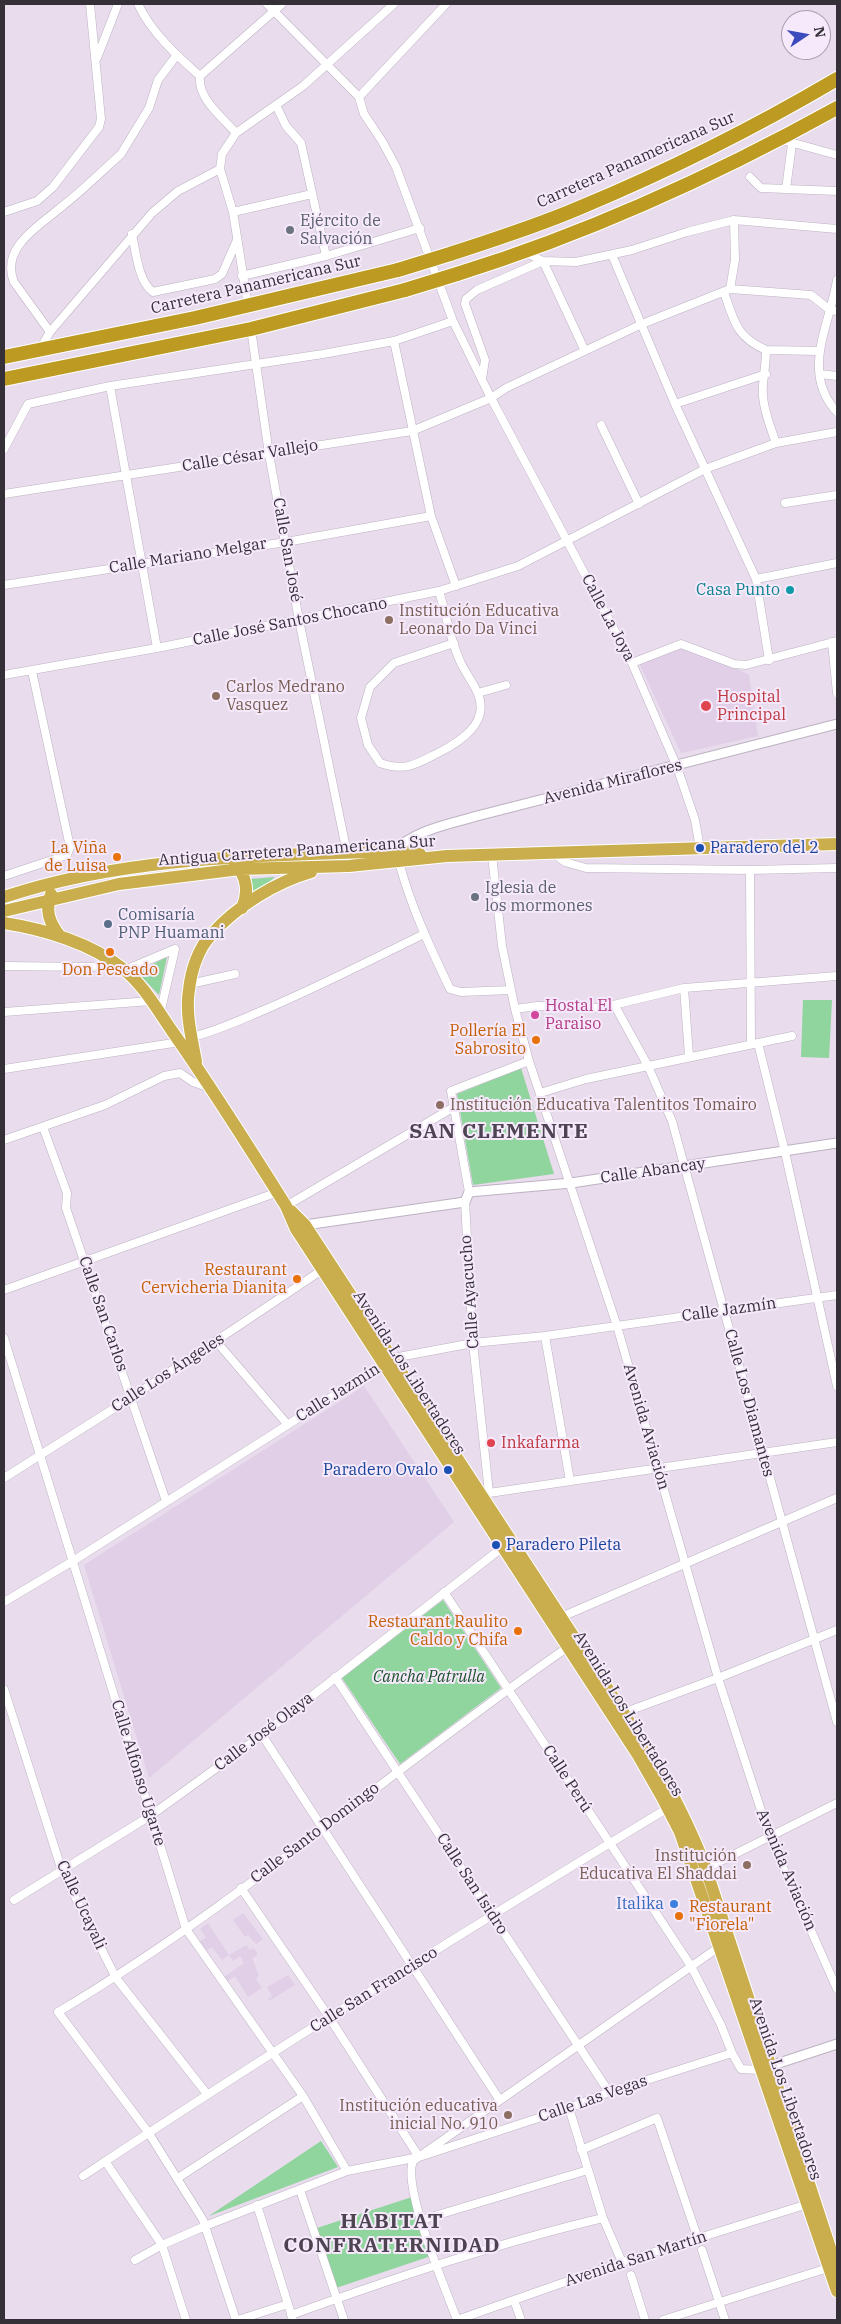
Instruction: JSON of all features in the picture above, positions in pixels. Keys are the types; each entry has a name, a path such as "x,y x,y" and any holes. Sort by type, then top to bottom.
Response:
{"highway":[{"name":"Carretera Panamericana Sur","path":"4,356 248,306 398,270 450,254 578,208 674,166 759,124 837,79"},
{"path":"4,379 251,329 405,290 526,253 587,229 685,186 778,139 837,112"},
{"name":"Antigua Carretera Panamericana Sur","path":"4,897 56,882 116,869 227,857 347,853 397,857 447,856 837,844"},
{"path":"227,857 243,874 246,890 242,908"},
{"name":"Antigua Carretera Panamericana Sur","path":"4,911 118,884 240,869 327,867 397,857"},
{"path":"196,1064 188,991 196,960 211,935 242,908 293,877 327,867"},
{"path":"56,882 49,900 49,919 58,935"},
{"name":"Avenida Los Libertadores","path":"4,923 58,935 112,960 125,970 151,1001 196,1064 278,1192 296,1229 327,1267"},
{"path":"177,1038 192,1037"},
{"name":"Avenida Los Libertadores","path":"286,1206 305,1225 327,1267 388,1361 482,1498 556,1620 618,1715 700,1871 832,2268 837,2291"},
{"name":"Avenida Los Libertadores","path":"482,1498 502,1547 556,1620 568,1647 672,1792 690,1828 719,1947 765,2068"}],"street":[{"path":"4,212 37,201 53,187 99,127 96,60 90,4"},
{"path":"96,60 118,4"},
{"path":"138,4 142,15 176,56 200,76"},
{"path":"267,4 359,98 446,4"},
{"path":"236,133 203,95 199,84 200,76 282,4"},
{"path":"248,306 233,212 220,169 222,154 236,133 303,86 394,4"},
{"path":"50,332 14,282 9,273 8,263 18,243 32,228 60,209 129,144 149,108 158,80 176,56"},
{"name":"Calle La Joya","path":"359,98 364,114 390,155 420,228 453,321 491,398 632,663 677,766 695,820 700,848"},
{"path":"276,105 286,126 301,143 326,256"},
{"path":"778,139 837,154"},
{"path":"786,189 792,144"},
{"path":"39,349 50,332 132,234 178,191 220,169"},
{"path":"750,177 761,188 837,191"},
{"path":"233,212 312,194"},
{"path":"526,253 543,261 569,263 632,250 687,232 734,220 837,229"},
{"path":"734,220 735,260 727,291 735,324 741,335 766,350 820,351"},
{"path":"242,276 326,256 420,228"},
{"path":"132,234 143,277 147,288 153,292 215,279 222,274 237,240"},
{"path":"612,254 675,404 756,579 770,660"},
{"path":"543,261 585,351"},
{"path":"482,380 484,360 465,304 466,299 477,290 543,261"},
{"path":"837,280 833,310 820,351 821,389 828,402 837,412"},
{"path":"727,291 811,295 833,310"},
{"name":"Calle César Vallejo","path":"4,494 412,431 491,398 506,388 642,324 727,291"},
{"path":"4,447 28,404 110,386 323,354 394,341 453,321"},
{"name":"Calle San José","path":"251,329 269,454 286,542 298,620 347,853"},
{"path":"394,341 431,516 456,586"},
{"path":"766,350 766,374 762,386 764,401 776,443"},
{"path":"675,404 766,374"},
{"path":"820,374 837,376"},
{"path":"110,386 157,648"},
{"path":"601,424 639,504"},
{"name":"Calle José Santos Chocano","path":"4,675 157,648 439,591 518,566 705,469 776,443 837,432"},
{"path":"785,503 837,495"},
{"name":"Calle Mariano Melgar","path":"4,585 286,542 431,516"},
{"path":"756,579 837,563"},
{"path":"439,591 454,643 467,676 478,693 480,700 479,722 469,733 441,752 415,764 401,768 380,763 368,745 361,718 370,687 394,663 454,643"},
{"path":"632,663 681,644 734,664 746,665 835,641 837,693"},
{"path":"4,876 62,857 66,855 70,847 32,671"},
{"path":"478,693 506,685"},
{"name":"Avenida Miraflores","path":"397,857 403,843 445,825 837,724"},
{"path":"553,853 565,862 586,868 750,870 837,868"},
{"name":"Avenida Aviación","path":"492,855 502,946 515,1009 529,1061 617,1326 718,1678 770,1838 837,1989"},
{"path":"397,857 406,889 424,934 450,989 461,992 511,990"},
{"path":"750,870 750,984 754,1043 785,1152 837,1386"},
{"path":"192,1037 210,1033 279,1004 343,975 424,934"},
{"path":"125,970 175,949 160,1014"},
{"path":"4,966 90,967 101,966 112,960"},
{"path":"190,984 235,974"},
{"path":"515,1009 537,1006 586,1008 615,1006 662,992 684,988 837,976"},
{"path":"684,988 689,1056"},
{"path":"4,1012 151,1001"},
{"name":"Calle Los Diamantes","path":"615,1006 648,1066 672,1121 837,1722"},
{"path":"540,1093 586,1079 792,1036"},
{"path":"4,1069 177,1038"},
{"path":"469,1192 451,1091 529,1061"},
{"path":"4,1140 105,1105 164,1076 180,1073 193,1082 211,1088"},
{"path":"286,1206 454,1107"},
{"name":"Calle San Carlos","path":"43,1127 67,1194 66,1208 166,1501"},
{"name":"Calle Abancay","path":"469,1192 570,1183 837,1143"},
{"path":"4,1290 278,1192"},
{"name":"Calle Ayacucho","path":"469,1192 465,1202 482,1498"},
{"path":"305,1225 465,1202"},
{"name":"Calle Los Ángeles","path":"4,1478 132,1397 327,1267"},
{"name":"Calle Jazmín","path":"4,1602 73,1561 388,1361 473,1343 545,1336 837,1295"},
{"path":"545,1336 570,1481"},
{"name":"Calle Alfonso Ugarte","path":"4,1338 186,1928 303,2096 347,2171"},
{"path":"216,1341 288,1425"},
{"path":"482,1498 657,1467 837,1442"},
{"path":"556,1620 837,1498"},
{"name":"Calle José Olaya","path":"14,1900 150,1816 262,1735 502,1547"},
{"name":"Calle Perú","path":"444,1592 691,1966 722,2025 732,2053"},
{"path":"618,1715 718,1678 837,1630"},
{"name":"Calle Santo Domingo","path":"148,2132 58,2012 116,1978 186,1928 322,1829 508,1689 568,1647"},
{"name":"Calle San Isidro","path":"335,1677 609,2092"},
{"name":"Calle Ucayali","path":"4,1689 62,1871 116,1978 207,2094"},
{"path":"262,1735 499,2099"},
{"path":"700,1871 770,1838 837,1803"},
{"name":"Calle San Francisco","path":"83,2176 148,2132 329,2017 668,1808"},
{"path":"240,1888 329,2017 419,2157"},
{"path":"457,2320 421,2220 409,2170 413,2161 499,2099 719,1947"},
{"path":"732,2053 741,2069 765,2068 837,2044"},
{"name":"Calle Las Vegas","path":"135,2260 162,2245 205,2226 347,2171 419,2157 569,2108 609,2092 732,2053"},
{"path":"178,2178 303,2096"},
{"path":"569,2108 603,2218 622,2262"},
{"path":"582,2150 657,2118 698,2239"},
{"path":"148,2132 178,2178 205,2226 237,2320 288,2304"},
{"path":"105,2161 162,2245 186,2320"},
{"path":"421,2220 588,2170"},
{"path":"300,2190 344,2320"},
{"name":"Avenida San Martín","path":"457,2320 622,2262 810,2203"},
{"path":"258,2205 292,2317 337,2298 437,2265 547,2232 603,2218"},
{"path":"702,2250 725,2320"},
{"path":"663,2320 832,2268"},
{"path":"631,2275 646,2320"},
{"path":"514,2300 521,2320"}],"shaded area":[{"name":"Hospital Principal","path":"686,642 749,675 758,736 681,753 639,663"},
{"path":"364,1386 454,1522 149,1778 84,1565"},
{"path":"243,1913 263,1939 256,1944 248,1935 245,1937 233,1920"},
{"path":"208,1923 229,1955 222,1960 212,1947 204,1952 198,1943 206,1937 200,1929"},
{"path":"246,1945 250,1950 253,1948 257,1952 257,1955 252,1958 259,1976 256,1979 262,1988 248,1997 235,1976 226,1982 223,1978 244,1963 240,1956 233,1961 229,1955"},
{"path":"288,1975 295,1985 269,2001 268,1999 272,1996 267,1987"}],"green space":[{"path":"275,877 251,898 250,879"},
{"path":"167,957 159,995 137,972"},
{"path":"803,1000 832,1000 829,1058 801,1057"},
{"path":"521,1068 554,1174 473,1185 457,1094"},
{"name":"Cancha Patrulla","path":"443,1600 501,1688 400,1764 342,1678"},
{"path":"321,2141 338,2167 209,2216"},
{"path":"412,2197 431,2256 336,2288 317,2228"}],"place":[{"name":"Ejército de Salvación","path":"290,230"},
{"name":"Casa Punto","path":"790,590"},
{"name":"Institución Educativa Leonardo Da Vinci","path":"389,620"},
{"name":"Carlos Medrano Vasquez","path":"216,696"},
{"name":"Hospital Principal","path":"706,706"},
{"name":"Paradero del 2","path":"700,848"},
{"name":"La Viña de Luisa","path":"117,857"},
{"name":"Iglesia de los mormones","path":"475,897"},
{"name":"Comisaría PNP Huamani","path":"108,924"},
{"name":"Don Pescado","path":"110,952"},
{"name":"Hostal El Paraiso","path":"535,1015"},
{"name":"Pollería El Sabrosito","path":"536,1040"},
{"name":"Institución Educativa Talentitos Tomairo","path":"440,1105"},
{"name":"Restaurant Cervicheria Dianita","path":"297,1279"},
{"name":"Inkafarma","path":"491,1443"},
{"name":"Paradero Ovalo","path":"448,1470"},
{"name":"Paradero Pileta","path":"496,1545"},
{"name":"Restaurant Raulito Caldo y Chifa","path":"518,1631"},
{"name":"Institución Educativa El Shaddai","path":"747,1865"},
{"name":"Italika","path":"674,1904"},
{"name":"Restaurant \"Fiorela\"","path":"679,1916"},
{"name":"Institución educativa inicial No. 910","path":"508,2115"}],"district":[{"name":"SAN CLEMENTE","path":"499,1132"},
{"name":"HÁBITAT CONFRATERNIDAD","path":"392,2234"}]}
